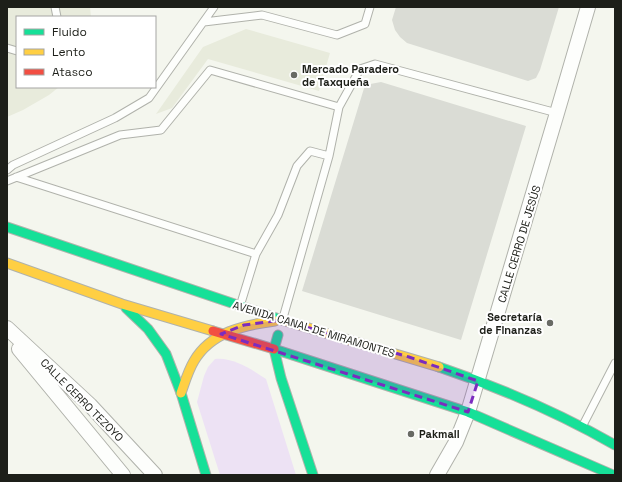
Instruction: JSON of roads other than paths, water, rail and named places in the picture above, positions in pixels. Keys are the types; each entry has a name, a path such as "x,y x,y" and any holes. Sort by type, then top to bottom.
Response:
{"main road":[{"name":"AVENIDA CANAL DE MIRAMONTES","path":"7,227 282,320 478,381 534,403 582,426 615,445"},
{"path":"7,263 122,304 274,349 468,412 598,472 613,475"},
{"path":"122,304 148,329 166,354 174,371 206,475"},
{"path":"181,393 195,360 208,345 221,334 256,322 282,320 274,349 281,378 313,475"},
{"path":"598,472 609,461"}],"street":[{"name":"CALLE CERRO DE JESÚS","path":"437,475 456,442 468,412 558,113 588,7"},
{"path":"7,273 26,270"},
{"name":"CALLE CERRO TEZOYO","path":"7,328 90,405 155,475"},
{"name":"CALLE CERRO TEZOYO","path":"7,335 123,475"}],"lane":[{"path":"156,87 214,7"},
{"path":"204,22 262,15 337,35 365,24 370,7"},
{"path":"282,320 329,156 339,107 360,69 375,64 558,113"},
{"path":"7,181 120,135 161,130 210,70 339,107"},
{"path":"7,170 12,165 115,118 148,98 155,88"},
{"path":"240,306 256,254 278,216 297,166 310,151 329,156"},
{"path":"16,177 256,254"},
{"path":"582,426 615,363"}],"place":[{"name":"Mercado Paradero de Taxqueña","path":"294,75"},
{"name":"Secretaría de Finanzas","path":"550,323"},
{"name":"Pakmail","path":"411,434"}]}
